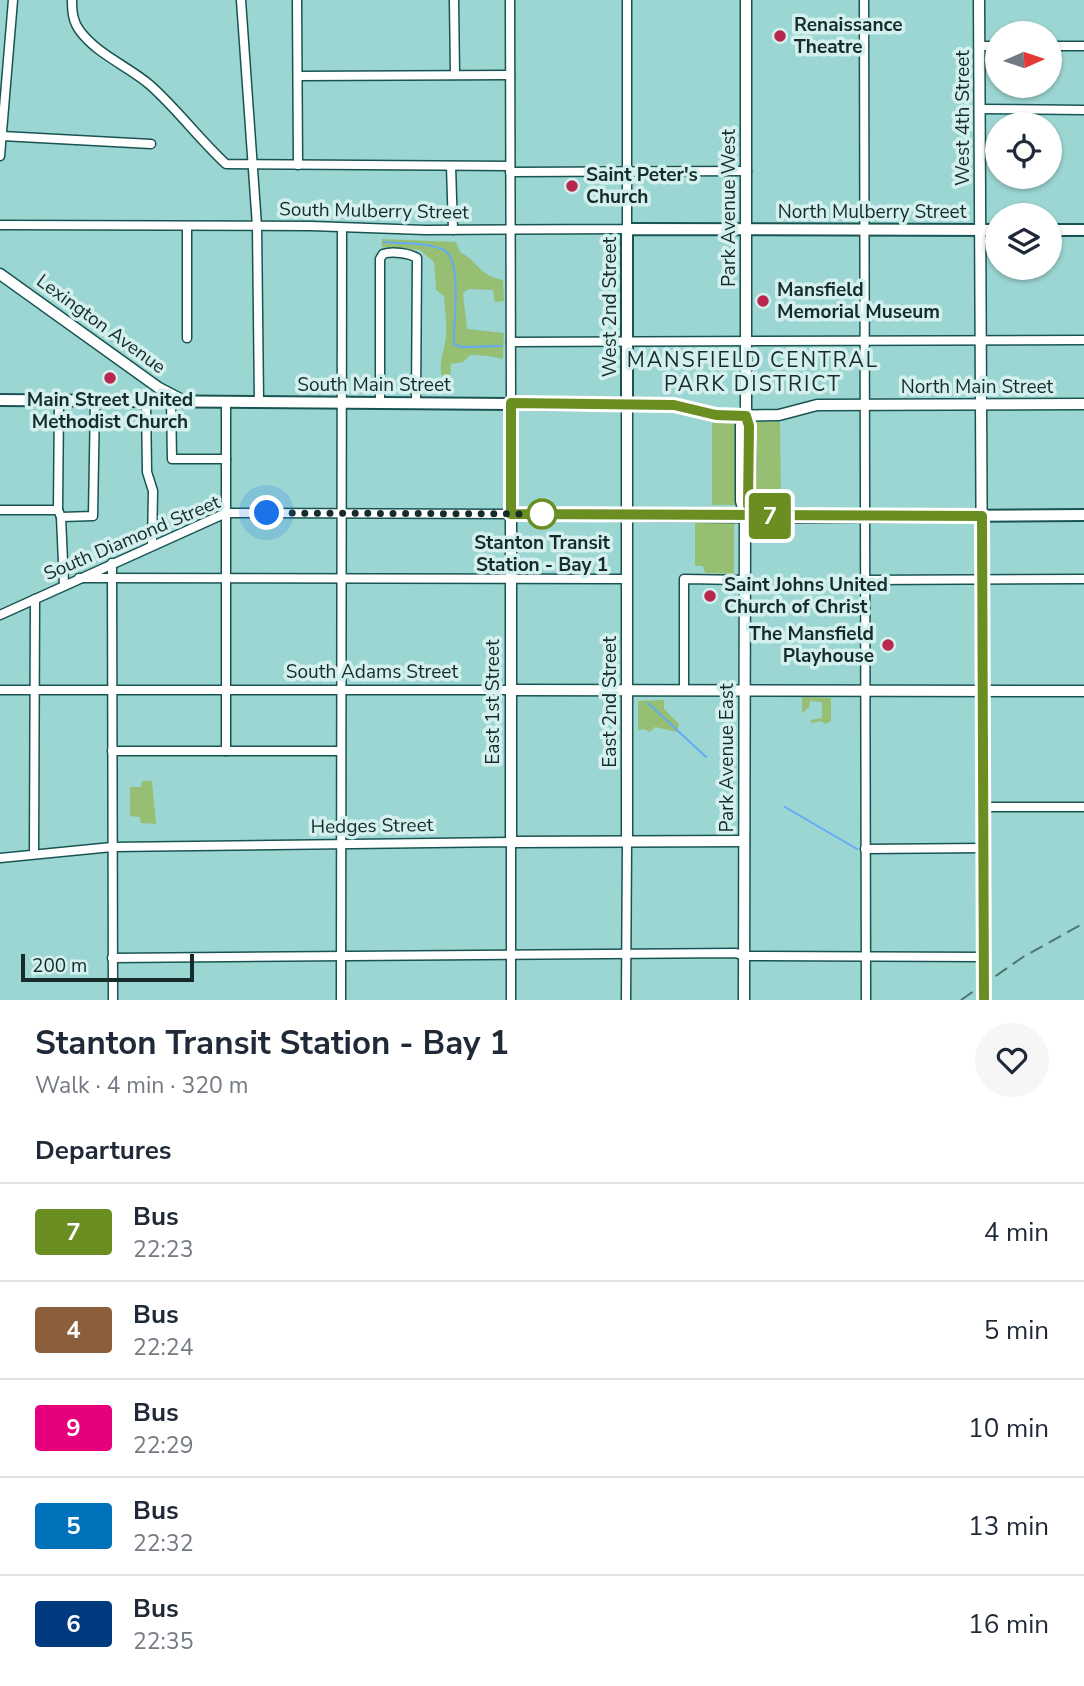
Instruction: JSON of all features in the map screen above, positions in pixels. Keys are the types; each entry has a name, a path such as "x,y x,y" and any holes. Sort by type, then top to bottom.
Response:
{"highway":[{"name":"South Mulberry Street","path":"627,229 747,229"},
{"name":"West 2nd Street","path":"627,229 627,405"},
{"name":"North Mulberry Street","path":"747,229 985,230"},
{"path":"1062,230 1084,230"},
{"name":"South Main Street","path":"0,400 627,405"},
{"name":"East 1st Street","path":"511,403 511,514"},
{"name":"South Diamond Street","path":"511,514 1084,515"}],"main road":[{"name":"Park Avenue West","path":"746,416 747,0"},
{"name":"West 4th Street","path":"979,0 984,1000"},
{"name":"Lexington Avenue","path":"0,274 177,400"},
{"name":"North Main Street","path":"746,416 779,415 817,405 1084,404"},
{"name":"South Main Street","path":"627,405 674,405 716,415 746,416"},
{"name":"East 2nd Street","path":"627,405 627,842"},
{"name":"Park Avenue East","path":"744,1000 745,516 749,492 749,426 746,416"},
{"name":"East 1st Street","path":"511,514 511,842"},
{"name":"South Adams Street","path":"511,690 1084,691"},
{"name":"Hedges Street","path":"511,842 744,841"}],"street":[{"path":"0,156 13,0"},
{"path":"72,0 75,22 94,46 150,85 226,164 747,171"},
{"path":"241,0 257,226 259,402"},
{"path":"297,0 298,166"},
{"path":"454,0 455,75"},
{"path":"510,0 511,403"},
{"name":"West 2nd Street","path":"627,0 627,229"},
{"path":"864,0 866,1000"},
{"path":"1062,46 1084,46"},
{"path":"980,47 985,47"},
{"path":"298,76 510,75"},
{"path":"980,108 1084,110"},
{"path":"2,136 151,144"},
{"path":"451,166 453,230"},
{"name":"South Mulberry Street","path":"0,225 453,230 627,229"},
{"path":"187,226 187,338"},
{"path":"341,1000 342,228"},
{"path":"380,403 380,259 387,252 417,258 416,402"},
{"path":"511,342 1084,341"},
{"path":"59,400 64,585"},
{"path":"146,400 147,472 153,491 152,545"},
{"path":"177,400 172,459 226,459"},
{"path":"0,510 93,516 95,401"},
{"path":"226,401 226,751"},
{"name":"South Diamond Street","path":"2,613 226,513 511,514"},
{"path":"112,563 113,1000"},
{"path":"79,578 627,579"},
{"path":"684,690 684,579 745,580"},
{"path":"864,580 1084,579"},
{"path":"34,854 35,599"},
{"name":"South Adams Street","path":"0,690 511,690"},
{"path":"112,751 340,751"},
{"path":"983,807 1084,807"},
{"name":"Hedges Street","path":"0,858 112,847 511,842"},
{"name":"East 1st Street","path":"511,842 511,1000"},
{"name":"East 2nd Street","path":"626,1000 627,842"},
{"path":"865,849 984,848"},
{"path":"112,958 626,953 984,957"}],"green space":[{"path":"382,239 456,242 460,252 483,272 503,280 504,301 495,302 493,290 469,289 463,293 467,329 504,333 503,359 470,355 463,362 451,364 450,382 444,380 441,364 446,336 444,296 436,290 434,262 420,250 382,247"},
{"path":"712,421 780,422 781,505 712,505"},
{"path":"695,523 734,523 734,574 705,573 703,566 695,566"},
{"path":"802,697 831,698 831,721 825,724 821,721 811,723 811,720 822,718 822,702 810,701 809,707 802,713"},
{"path":"664,700 664,709 679,724 677,732 655,727 650,732 638,730 638,701"},
{"path":"142,781 152,781 156,824 141,823 140,817 130,816 130,787 141,787"}],"waterway":[{"path":"384,242 423,244 444,250 450,256 455,279 454,344 461,347 501,346"},
{"path":"648,703 706,757"},
{"path":"785,807 857,849"}],"railway":[{"path":"961,1000 1023,957 1084,923"}],"bus line":[{"name":"7","path":"748,505 749,426 746,416 716,415 674,405 511,403 511,514 982,516 984,1000"}],"place":[{"name":"Renaissance Theatre","path":"780,36"},
{"name":"Saint Peter's Church","path":"572,186"},
{"name":"Mansfield Memorial Museum","path":"763,301"},
{"name":"Main Street United Methodist Church","path":"110,378"},
{"name":"Stanton Transit Station - Bay 1","path":"542,514"},
{"name":"Saint Johns United Church of Christ","path":"710,596"},
{"name":"The Mansfield Playhouse","path":"888,645"}],"district":[{"name":"MANSFIELD CENTRAL PARK DISTRICT","path":"753,372"}],"route":[{"path":"267,513 542,514"}]}
